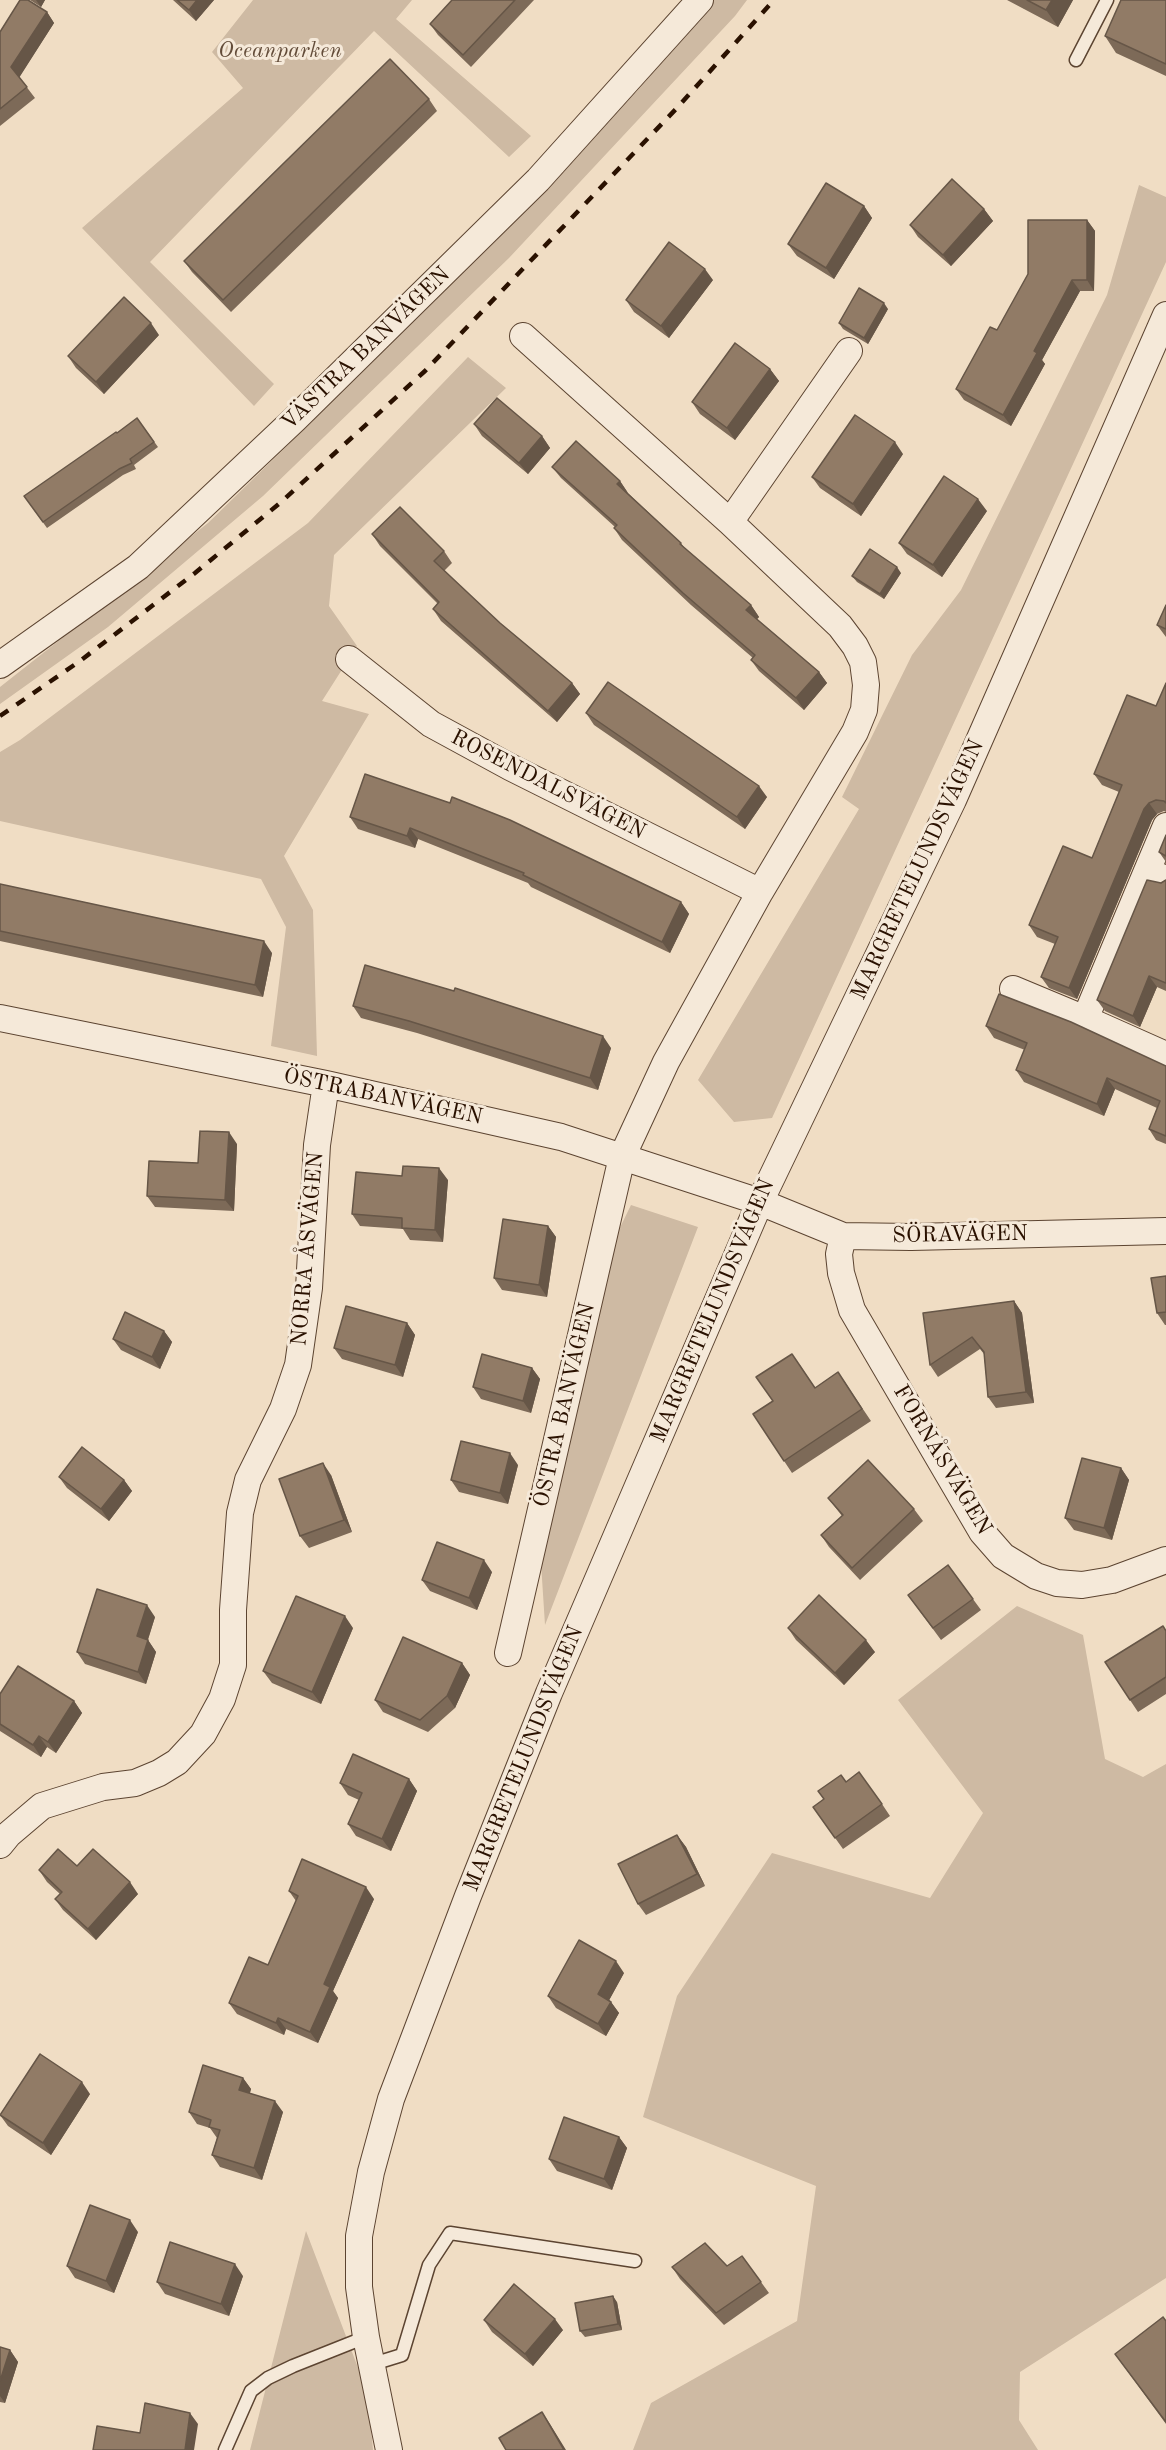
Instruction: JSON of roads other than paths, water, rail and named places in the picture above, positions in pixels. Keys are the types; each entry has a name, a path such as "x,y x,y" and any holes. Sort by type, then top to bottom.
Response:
{"street":[{"name":"VÄSTRA BANVÄGEN","path":"0,665 138,567 295,419 538,180 700,0"},
{"name":"MARGRETELUNDSVÄGEN","path":"389,2450 366,2337 359,2287 359,2236 370,2172 391,2099 468,1896 549,1693 760,1202 953,800 1166,315"},
{"path":"523,336 730,522 840,626 855,646 863,662 866,685 864,710 855,732 760,892 666,1062 622,1157"},
{"path":"730,522 849,351"},
{"name":"ROSENDALSVÄGEN","path":"349,659 431,724 510,767 760,892"},
{"path":"1085,1018 1156,875 1166,826"},
{"path":"1013,989 1085,1018 1166,1055"},
{"name":"ÖSTRABANVÄGEN","path":"0,1018 326,1084 561,1137 760,1202"},
{"name":"NORRA ÅSVÄGEN","path":"0,1845 9,1834 42,1806 103,1787 135,1783 177,1762 203,1734 222,1699 233,1665 233,1610 240,1513 248,1480 284,1408 298,1365 309,1288 317,1145 326,1084"},
{"name":"ÖSTRA BANVÄGEN","path":"508,1653 622,1157"},
{"name":"SÖRAVÄGEN","path":"760,1202 843,1236 910,1237 1166,1232"},
{"name":"FORNÅSVÄGEN","path":"843,1236 839,1254 841,1273 852,1311 982,1532 1003,1556 1036,1576 1057,1583 1082,1585 1112,1580 1166,1560"}],"lane":[{"path":"1076,60 1107,0"},
{"path":"373,2364 402,2355 429,2265 450,2233 635,2261"},
{"path":"225,2450 251,2391 293,2366 366,2337"}],"railway":[{"path":"0,716 80,661 195,573 280,503 425,371 676,109 774,0"}],"park label":[{"name":"Oceanparken","path":"280,51"}]}
